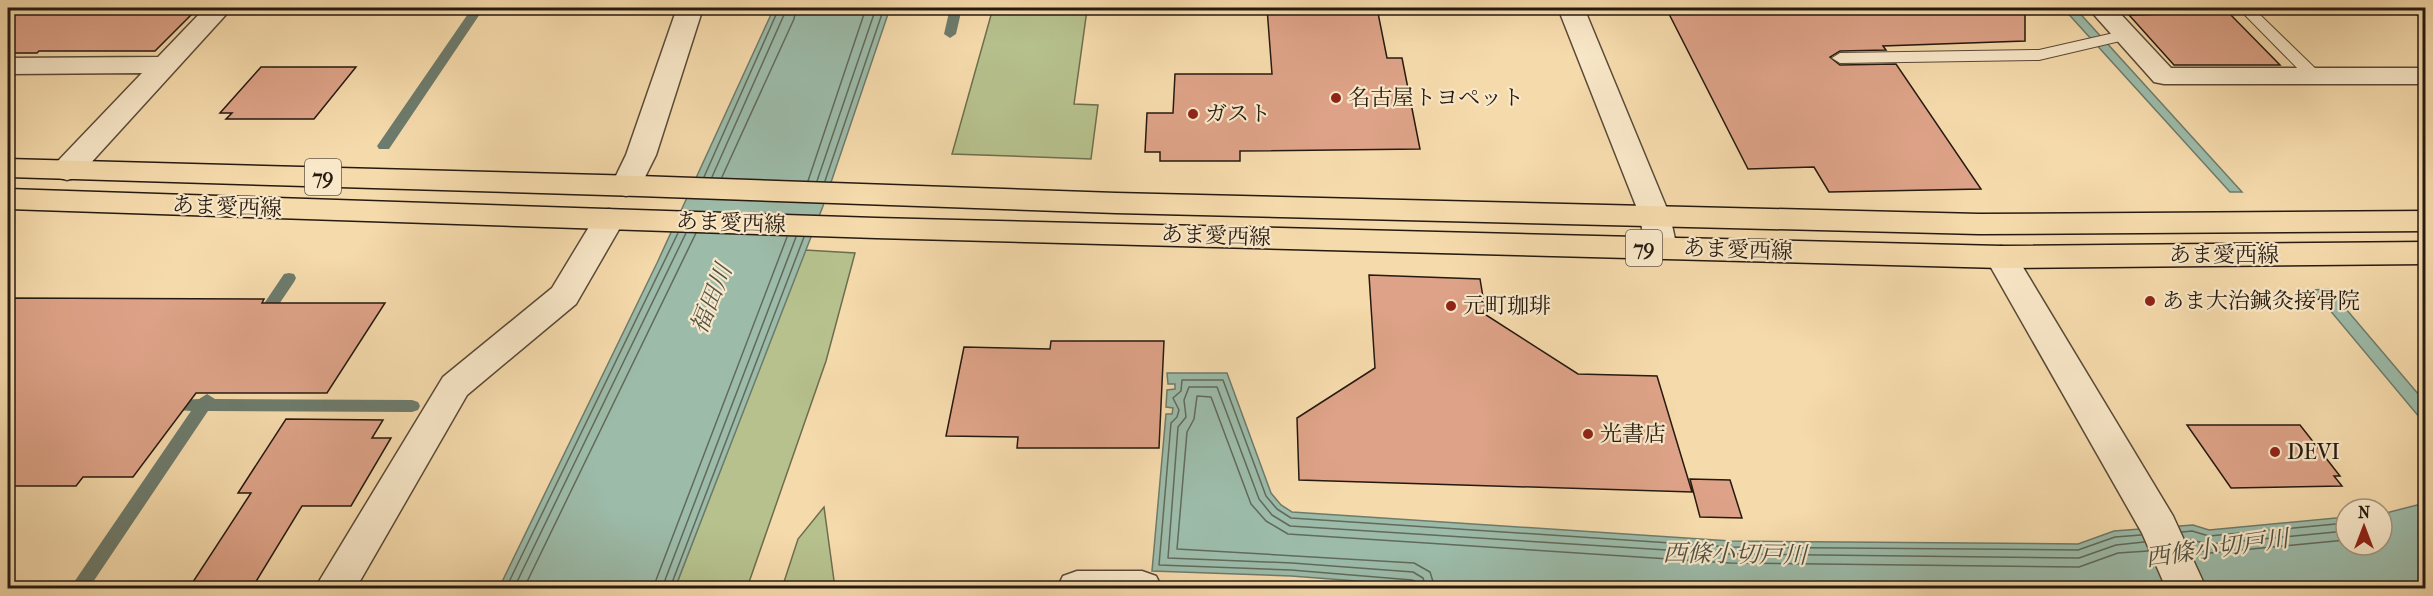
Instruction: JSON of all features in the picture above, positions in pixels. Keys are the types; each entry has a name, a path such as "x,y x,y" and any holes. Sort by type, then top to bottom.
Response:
{"main road":[{"name":"あま愛西線","path":"8,168 872,195 1979,224 2426,221"},
{"name":"あま愛西線","path":"8,199 863,227 2001,257 2426,253"}],"street":[{"path":"67,170 219,8"},
{"path":"632,186 690,8"},
{"path":"1571,8 1655,216 1661,248"},
{"path":"2101,8 2117,38 2164,76 2426,75"},
{"path":"8,66 165,65"},
{"path":"335,588 455,386 564,296 616,219"},
{"path":"2001,257 2159,527 2186,588"},
{"path":"1077,588 1142,588"}],"lane":[{"path":"2244,8 2314,76"},
{"path":"2417,8 2426,15"},
{"path":"1840,58 2039,55 2117,38"}],"green space":[{"path":"993,8 1110,8 1087,10 1074,104 1098,105 1091,159 952,154"},
{"path":"805,250 855,253 826,361 747,588 675,588"},
{"path":"824,507 835,588 782,588 798,539"}],"water":[{"name":"福田川","path":"774,8 890,8 823,206 675,588 499,588 657,263"},
{"path":"2063,8 2075,8 2242,192 2230,192"},
{"path":"2329,289 2425,402 2425,424 2313,290"},
{"name":"西條小切戸川","path":"1167,373 1227,373 1271,493 1281,505 1292,512 1731,541 2078,544 2114,531 2193,525 2209,530 2334,518 2334,557 2394,557 2394,511 2425,503 2425,586 2405,588 1450,588 1291,576 1152,571 1166,414 1172,414 1173,408 1166,407 1167,390 1175,389 1175,384 1168,384"}],"building":[{"path":"8,8 198,8 155,51 8,53"},
{"path":"1267,8 1377,8 1387,58 1402,58 1420,149 1240,151 1240,161 1160,161 1160,152 1145,152 1147,113 1173,113 1175,74 1272,74"},
{"path":"2025,8 2025,41 1883,46 1886,50 1840,51 1830,57 1840,65 1896,64 1981,189 1829,192 1814,167 1748,169 1667,10"},
{"path":"2159,8 2224,8 2280,65 2174,65 2129,15 2165,14"},
{"path":"261,67 356,67 314,119 226,119 232,113 220,113"},
{"path":"1369,275 1480,279 1486,315 1578,374 1657,376 1692,492 1299,480 1297,418 1375,368"},
{"path":"8,298 264,299 262,303 385,303 327,393 196,393 133,477 83,477 76,486 8,486"},
{"path":"1051,341 1164,341 1159,448 1017,448 1018,437 946,436 964,347 1050,349"},
{"path":"286,419 383,420 372,438 391,438 351,506 302,506 252,588 189,588 251,493 238,493"},
{"path":"2187,425 2300,425 2340,476 2334,476 2342,486 2231,488"},
{"path":"1690,479 1730,480 1742,518 1700,517"}],"waterway":[{"path":"384,146 478,8"},
{"path":"950,34 956,8"},
{"path":"262,318 289,278"},
{"path":"203,405 207,400"},
{"path":"169,405 203,405"},
{"path":"79,588 203,405"},
{"path":"203,405 412,406"}],"place":[{"name":"名古屋トヨペット","path":"1336,98"},
{"name":"ガスト","path":"1193,114"},
{"name":"あま大治鍼灸接骨院","path":"2150,301"},
{"name":"元町珈琲","path":"1451,306"},
{"name":"光書店","path":"1588,434"},
{"name":"DEVI","path":"2275,452"}]}
